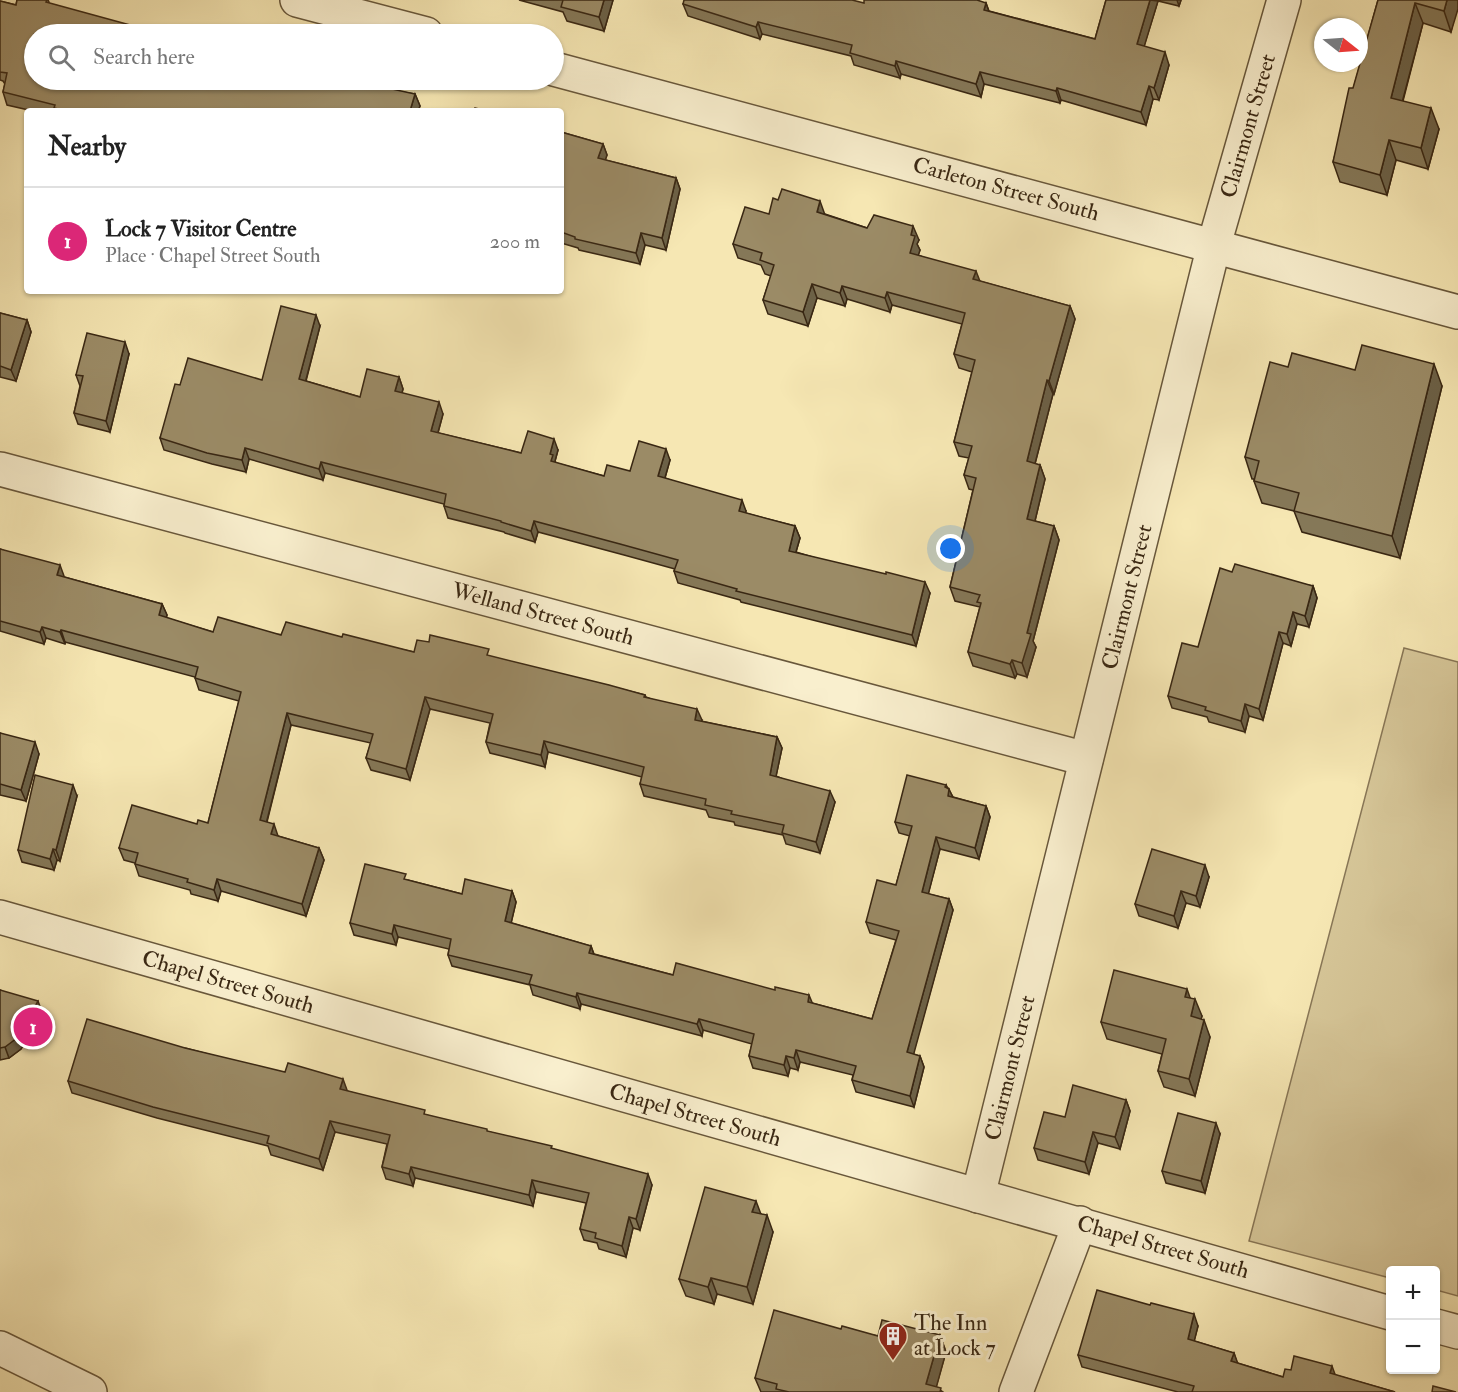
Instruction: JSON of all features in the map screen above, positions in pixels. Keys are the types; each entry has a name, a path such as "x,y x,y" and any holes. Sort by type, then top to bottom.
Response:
{"street":[{"path":"297,0 388,24"},
{"name":"Clairmont Street","path":"978,1196 1214,245 1284,0"},
{"name":"Carleton Street South","path":"564,72 1458,312"},
{"name":"Welland Street South","path":"0,469 1086,759"},
{"name":"Chapel Street South","path":"0,917 1386,1312"},
{"path":"1016,1392 1080,1223"},
{"path":"1440,1327 1458,1332"},
{"path":"0,1348 90,1392"}],"shaded area":[{"path":"1404,648 1458,662 1458,1296 1440,1291 1440,1266 1386,1266 1386,1277 1249,1241"}],"building":[{"path":"17,0 47,0 46,2 126,24 24,24 24,90 397,90 415,94 411,108 54,108 55,105 3,92 7,73 0,72 0,1 16,5"},
{"path":"563,0 604,0 599,17 561,7"},
{"path":"684,0 852,0 864,3 864,0 977,0 986,3 984,10 1095,39 1106,0 1150,0 1137,44 1165,52 1154,88 1149,86 1141,112 1057,88 1056,91 980,72 976,84 896,61 895,66 850,53 852,45 758,22 756,27 683,4"},
{"path":"1378,0 1447,0 1444,11 1415,3 1391,98 1431,108 1421,148 1389,140 1380,175 1333,162 1349,88 1353,88 1358,72 1368,72 1368,35"},
{"path":"564,133 603,144 598,158 676,178 662,238 641,233 636,253 575,239 564,233"},
{"path":"782,189 820,201 817,212 867,228 874,215 913,226 911,235 915,236 910,253 976,271 973,279 1070,306 1049,381 1047,380 1027,461 1040,465 1027,519 1054,526 1027,633 1031,634 1022,663 1012,660 1010,664 968,652 981,603 977,602 980,595 950,587 976,478 964,475 972,446 954,442 975,360 954,354 965,313 887,292 885,298 842,286 840,293 812,284 803,312 763,300 774,265 760,260 762,253 733,244 745,207 769,214 773,198 778,200"},
{"path":"281,306 316,315 299,379 360,397 367,369 399,377 395,391 439,402 431,431 521,453 528,431 554,439 550,454 553,455 551,461 604,476 607,465 630,471 639,441 666,449 658,476 742,500 739,511 795,526 789,551 925,582 912,635 736,591 737,589 674,571 678,560 620,544 534,521 531,531 444,506 446,494 321,462 319,469 245,448 242,460 207,453 160,438 175,384 180,385 188,358 262,380"},
{"path":"0,313 27,320 11,370 0,366"},
{"path":"87,333 125,342 106,421 74,413 83,376 76,375"},
{"path":"1362,345 1434,364 1392,536 1294,511 1299,493 1254,481 1259,461 1245,457 1270,362 1288,367 1292,353 1355,370"},
{"path":"0,549 60,565 57,575 162,604 159,615 213,632 218,617 281,635 286,622 342,637 343,634 414,652 417,640 429,642 430,635 489,649 487,655 697,709 695,720 777,737 770,775 830,791 816,842 782,833 784,825 731,814 732,811 705,805 706,799 640,784 644,767 544,741 541,755 486,742 493,714 425,697 406,769 366,758 373,734 287,713 260,820 274,824 271,834 319,848 302,904 217,879 214,890 187,882 188,879 135,864 138,853 119,848 132,805 197,824 198,820 208,823 241,692 195,678 198,667 61,630 60,632 42,627 40,632 0,621"},
{"path":"1235,564 1313,586 1305,616 1293,612 1287,634 1279,632 1259,709 1245,704 1241,721 1205,710 1206,707 1168,696 1182,643 1198,647 1220,568 1232,572"},
{"path":"0,733 35,742 21,790 0,784"},
{"path":"35,775 73,785 56,850 53,849 50,859 18,850"},
{"path":"907,775 946,785 945,787 949,789 948,796 986,806 975,848 936,837 922,892 949,899 907,1052 920,1056 910,1096 852,1080 856,1066 796,1050 794,1058 786,1056 784,1065 749,1056 754,1034 699,1019 697,1024 577,993 576,997 529,984 532,975 448,955 451,939 394,925 392,934 350,923 365,864 406,874 404,879 462,894 465,879 512,891 505,921 591,946 589,953 673,975 676,963 775,990 775,987 809,995 808,1002 872,1019 899,931 866,922 877,880 896,885 912,826 895,822"},
{"path":"1152,849 1205,865 1196,896 1181,891 1174,916 1135,904"},
{"path":"1114,970 1187,989 1185,997 1195,999 1191,1016 1204,1020 1189,1079 1158,1071 1166,1039 1101,1022"},
{"path":"0,990 38,1001 17,1038 0,1048"},
{"path":"87,1019 185,1048 285,1072 288,1063 343,1079 340,1089 425,1110 424,1114 552,1146 551,1148 648,1174 636,1219 629,1217 622,1246 595,1238 596,1233 580,1229 589,1193 532,1180 529,1195 411,1167 409,1174 382,1167 390,1135 330,1121 319,1159 267,1143 269,1136 153,1107 68,1081"},
{"path":"1073,1085 1126,1100 1115,1137 1093,1132 1085,1162 1034,1148 1044,1112 1065,1117"},
{"path":"1178,1113 1216,1123 1201,1181 1162,1171"},
{"path":"705,1187 756,1201 752,1212 767,1215 747,1287 711,1278 708,1287 679,1279"},
{"path":"1097,1290 1150,1305 1151,1303 1194,1314 1188,1339 1234,1353 1231,1361 1283,1377 1285,1369 1291,1370 1294,1356 1332,1366 1330,1373 1395,1392 1192,1392 1194,1386 1078,1355"},
{"name":"The Inn at Lock 7","path":"774,1310 841,1329 842,1326 878,1336 882,1320 940,1335 926,1384 941,1388 940,1392 789,1392 776,1389 777,1384 755,1378"},
{"path":"1433,1386 1456,1392 1432,1392"}],"place":[{"name":"Lock 7 Visitor Centre","path":"33,1027"},
{"name":"The Inn at Lock 7","path":"893,1362"}]}
